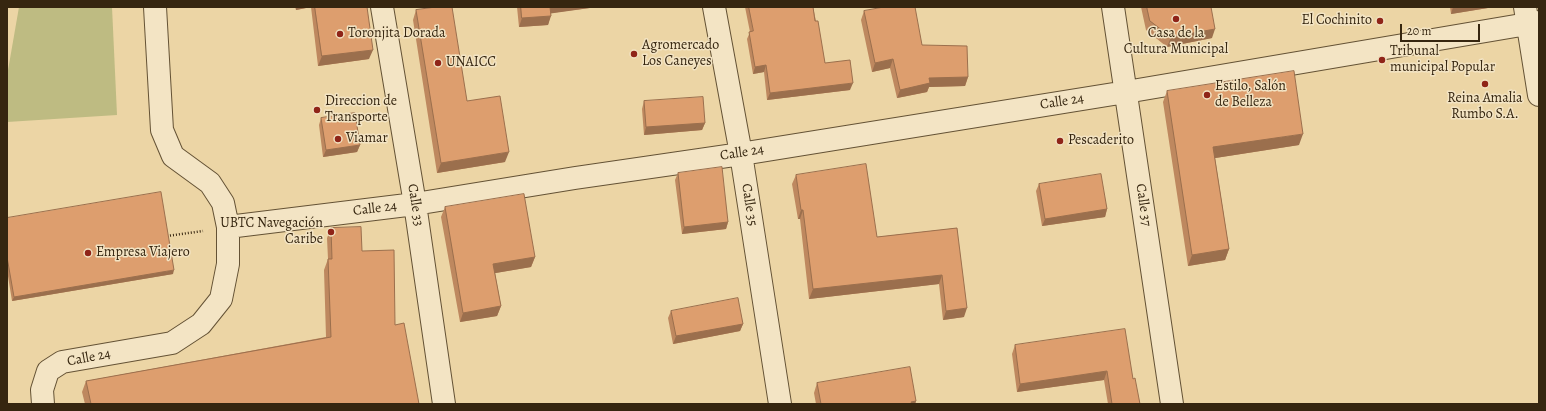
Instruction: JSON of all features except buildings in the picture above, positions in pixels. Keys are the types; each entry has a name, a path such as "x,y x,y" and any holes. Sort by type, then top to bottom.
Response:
{"street":[{"path":"155,7 162,130 173,156 210,183 223,203 228,227"},
{"name":"Calle 33","path":"382,7 415,204 444,404"},
{"name":"Calle 35","path":"714,7 742,154 780,404"},
{"name":"Calle 37","path":"1113,7 1172,404"},
{"path":"1531,18 1539,95"},
{"name":"Calle 24","path":"42,397 48,371 62,362 172,343 200,324 221,298 228,264 228,227 415,204 575,178 742,154 1126,92 1531,18"}],"path":[{"path":"166,236 228,227"}],"shaded area":[{"path":"19,7 112,7 117,115 7,122 7,76"}],"place":[{"name":"Casa de la Cultura Municipal","path":"1176,19"},
{"name":"El Cochinito","path":"1380,21"},
{"name":"Toronjita Dorada","path":"340,34"},
{"name":"Agromercado Los Caneyes","path":"634,54"},
{"name":"Tribunal municipal Popular","path":"1382,60"},
{"name":"UNAICC","path":"438,63"},
{"name":"Reina Amalia Rumbo S.A.","path":"1485,84"},
{"name":"Estilo, Salón de Belleza","path":"1207,95"},
{"name":"Direccion de Transporte","path":"317,110"},
{"name":"Viamar","path":"338,139"},
{"name":"Pescaderito","path":"1060,141"},
{"name":"UBTC Navegación Caribe","path":"331,232"},
{"name":"Empresa Viajero","path":"88,253"}]}
